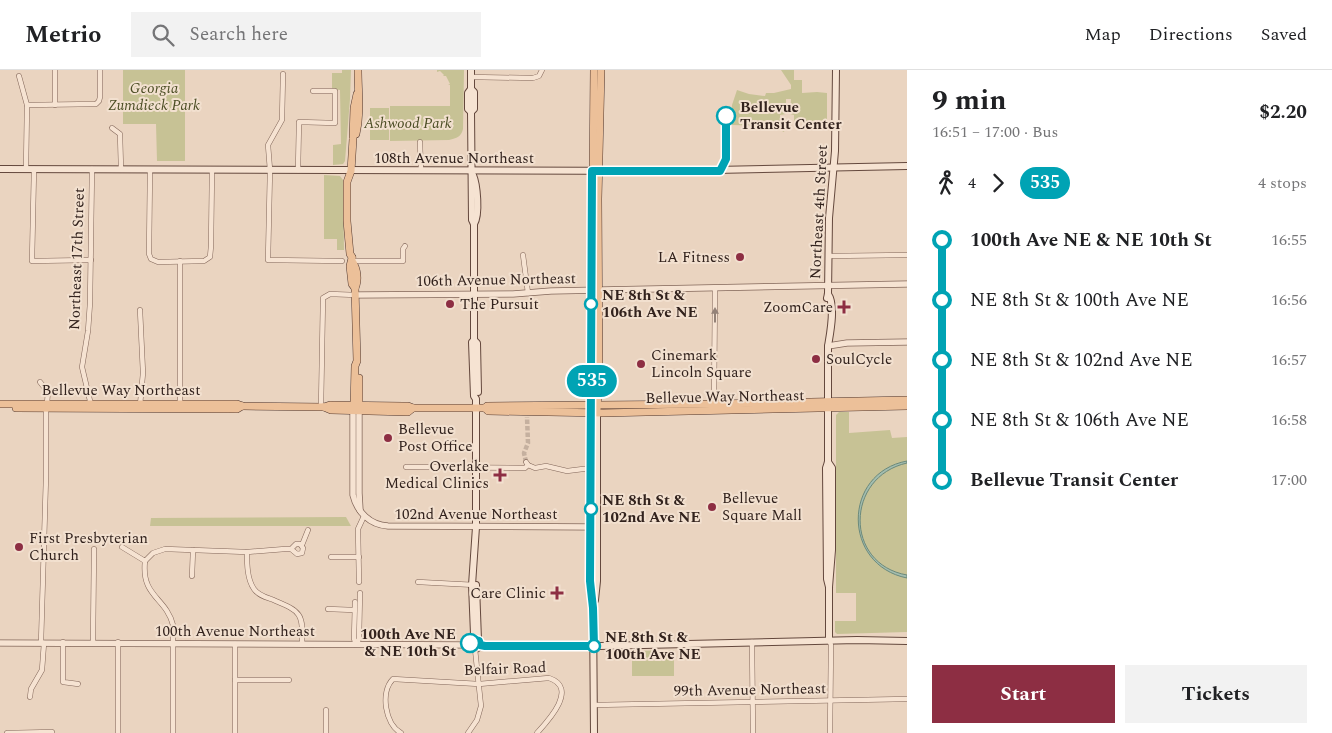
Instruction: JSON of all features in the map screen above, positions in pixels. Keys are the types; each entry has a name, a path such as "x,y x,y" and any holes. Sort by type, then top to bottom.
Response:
{"main road":[{"path":"356,408 356,291 352,284 350,266 352,259 346,221 347,182 351,171 354,139 358,126 358,70"},
{"path":"594,70 596,171 594,527 591,544 590,581 593,608 594,733"},
{"path":"596,171 601,70"},
{"name":"Northeast 4th Street","path":"829,640 826,468 828,462 828,343 831,338 831,298 828,294 828,256 830,202 835,151 836,70"},
{"path":"471,74 468,109 471,112 472,220 474,224 474,340 472,342 474,396 476,399 475,644"},
{"name":"108th Avenue Northeast","path":"0,169 720,171 907,166"},
{"path":"474,340 477,343 478,392"},
{"name":"Bellevue Way Northeast","path":"140,406 180,404 322,407 330,405 356,408 408,406 413,408 485,408 487,406 661,412 907,400"},
{"name":"Bellevue Way Northeast","path":"0,404 237,409 242,406"},
{"name":"Bellevue Way Northeast","path":"485,408 488,411 527,414 714,404 907,406"},
{"name":"Bellevue Way Northeast","path":"0,408 38,408 47,405"},
{"path":"661,412 680,408 681,405"},
{"path":"593,608 597,573 591,468 594,409"},
{"path":"591,544 593,548 593,570 597,573"},
{"name":"100th Avenue Northeast","path":"880,640 883,638 907,637"},
{"name":"100th Avenue Northeast","path":"475,644 485,646 594,646 829,640 907,641"}],"street":[{"path":"55,70 55,105"},
{"path":"27,105 94,105 99,101 100,70"},
{"path":"471,74 533,78 540,76 542,70"},
{"path":"283,74 282,120 268,145 270,170 268,260 342,261"},
{"path":"20,76 27,105 26,168"},
{"path":"298,170 299,122 335,123 335,91 313,91"},
{"path":"112,128 120,134 121,169"},
{"path":"420,142 421,170"},
{"path":"34,169 32,261 91,260"},
{"name":"Northeast 17th Street","path":"91,406 82,367 90,317 92,169"},
{"path":"150,170 149,254 151,259 158,262 206,260 210,257 212,170"},
{"path":"352,259 403,261 403,249 405,246"},
{"path":"524,255 528,293"},
{"path":"828,256 907,255"},
{"path":"180,262 180,404"},
{"name":"106th Avenue Northeast","path":"356,291 473,294 907,284"},
{"path":"714,404 715,288"},
{"path":"322,407 323,298 330,294 356,291"},
{"path":"140,310 143,373 140,406"},
{"path":"828,343 907,342"},
{"path":"30,698 30,689 42,670 48,392 40,382"},
{"path":"476,399 478,392"},
{"path":"356,408 353,495 357,508 364,516 358,529 359,582"},
{"path":"356,408 360,510"},
{"path":"353,457 356,462 356,476 359,480"},
{"path":"406,468 526,468 527,464 535,468 546,466 567,471 591,468"},
{"name":"102nd Avenue Northeast","path":"364,516 380,525 594,527"},
{"path":"291,549 295,553 300,554 308,530"},
{"path":"173,733 172,644 174,631 171,618 146,583 145,561 152,553 170,548 247,552 291,549 296,544 302,545"},
{"path":"122,547 145,561"},
{"path":"93,642 94,550"},
{"path":"192,576 193,550"},
{"path":"247,552 249,576 254,589 263,596 297,612 302,622 302,644"},
{"path":"331,557 359,557"},
{"path":"418,582 474,585"},
{"path":"356,644 359,639 360,593"},
{"path":"355,602 354,639 356,644"},
{"path":"328,609 354,610"},
{"name":"Northeast 4th Street","path":"829,640 831,654 830,733"},
{"path":"63,642 63,682 78,684"},
{"path":"118,642 118,733"},
{"name":"100th Avenue Northeast","path":"0,643 118,642 450,646 475,644"},
{"path":"752,642 753,733"},
{"path":"235,644 235,733"},
{"path":"468,733 480,712 475,644"},
{"name":"Belfair Road","path":"401,733 391,724 386,703 388,685 393,679 479,684 552,679 561,689 558,706 552,717 537,733"},
{"path":"235,680 289,680"},
{"name":"99th Avenue Northeast","path":"594,705 907,699"},
{"path":"326,710 326,733"},
{"path":"7,733 52,732"}],"green space":[{"name":"Georgia Zumdieck Park","path":"123,70 185,70 185,161 157,161 156,124 123,124"},
{"path":"342,70 351,70 345,161 343,164 333,165 333,145 341,144 340,90 332,89 332,73 342,73"},
{"name":"Ashwood Park","path":"437,70 464,70 463,129 461,134 449,140 390,141 390,106 450,106 450,85 448,85 450,84 446,76 443,76 440,71 437,72"},
{"path":"781,70 794,70 794,80 802,80 802,93 827,93 827,126 811,125 811,122 796,122 796,125 794,125 794,115 790,114 791,99 786,99 786,114 780,115 780,124 785,129 784,132 782,129 774,128 774,126 731,125 732,105 737,90 765,96 766,93 791,89 791,85"},
{"name":"Ashwood Park","path":"370,108 389,108 389,140 370,140"},
{"path":"324,175 340,176 343,180 344,250 337,250 337,239 324,239"},
{"path":"839,412 849,412 849,433 890,430 892,438 907,437 907,632 837,634 835,632 835,621 856,621 856,593 836,593 836,415"},
{"path":"346,517 351,526 150,526 151,518"},
{"path":"674,650 674,676 632,676 632,651"}],"shaded area":[{"path":"907,461 907,463 887,471 872,485 863,502 860,520 863,538 872,555 886,568 907,575 907,578 886,570 870,556 861,538 858,519 861,500 870,483 886,469"}],"tunnel":[{"path":"526,462 524,453 528,443 527,417"}],"bus line":[{"name":"535","path":"470,643 472,640 476,640 479,641 480,645 485,646 594,646 590,581 592,171 720,171 726,159 726,116"}],"place":[{"name":"Bellevue Transit Center","path":"726,116"},
{"name":"LA Fitness","path":"740,257"},
{"name":"The Pursuit","path":"450,304"},
{"name":"NE 8th St & 106th Ave NE","path":"591,304"},
{"name":"ZoomCare","path":"844,307"},
{"name":"SoulCycle","path":"816,359"},
{"name":"Cinemark Lincoln Square","path":"641,364"},
{"name":"Bellevue Post Office","path":"388,438"},
{"name":"Overlake Medical Clinics","path":"500,475"},
{"name":"Bellevue Square Mall","path":"712,507"},
{"name":"NE 8th St & 102nd Ave NE","path":"591,509"},
{"name":"First Presbyterian Church","path":"19,547"},
{"name":"Care Clinic","path":"557,593"},
{"name":"100th Ave NE & NE 10th St","path":"470,643"},
{"name":"NE 8th St & 100th Ave NE","path":"594,646"}]}
